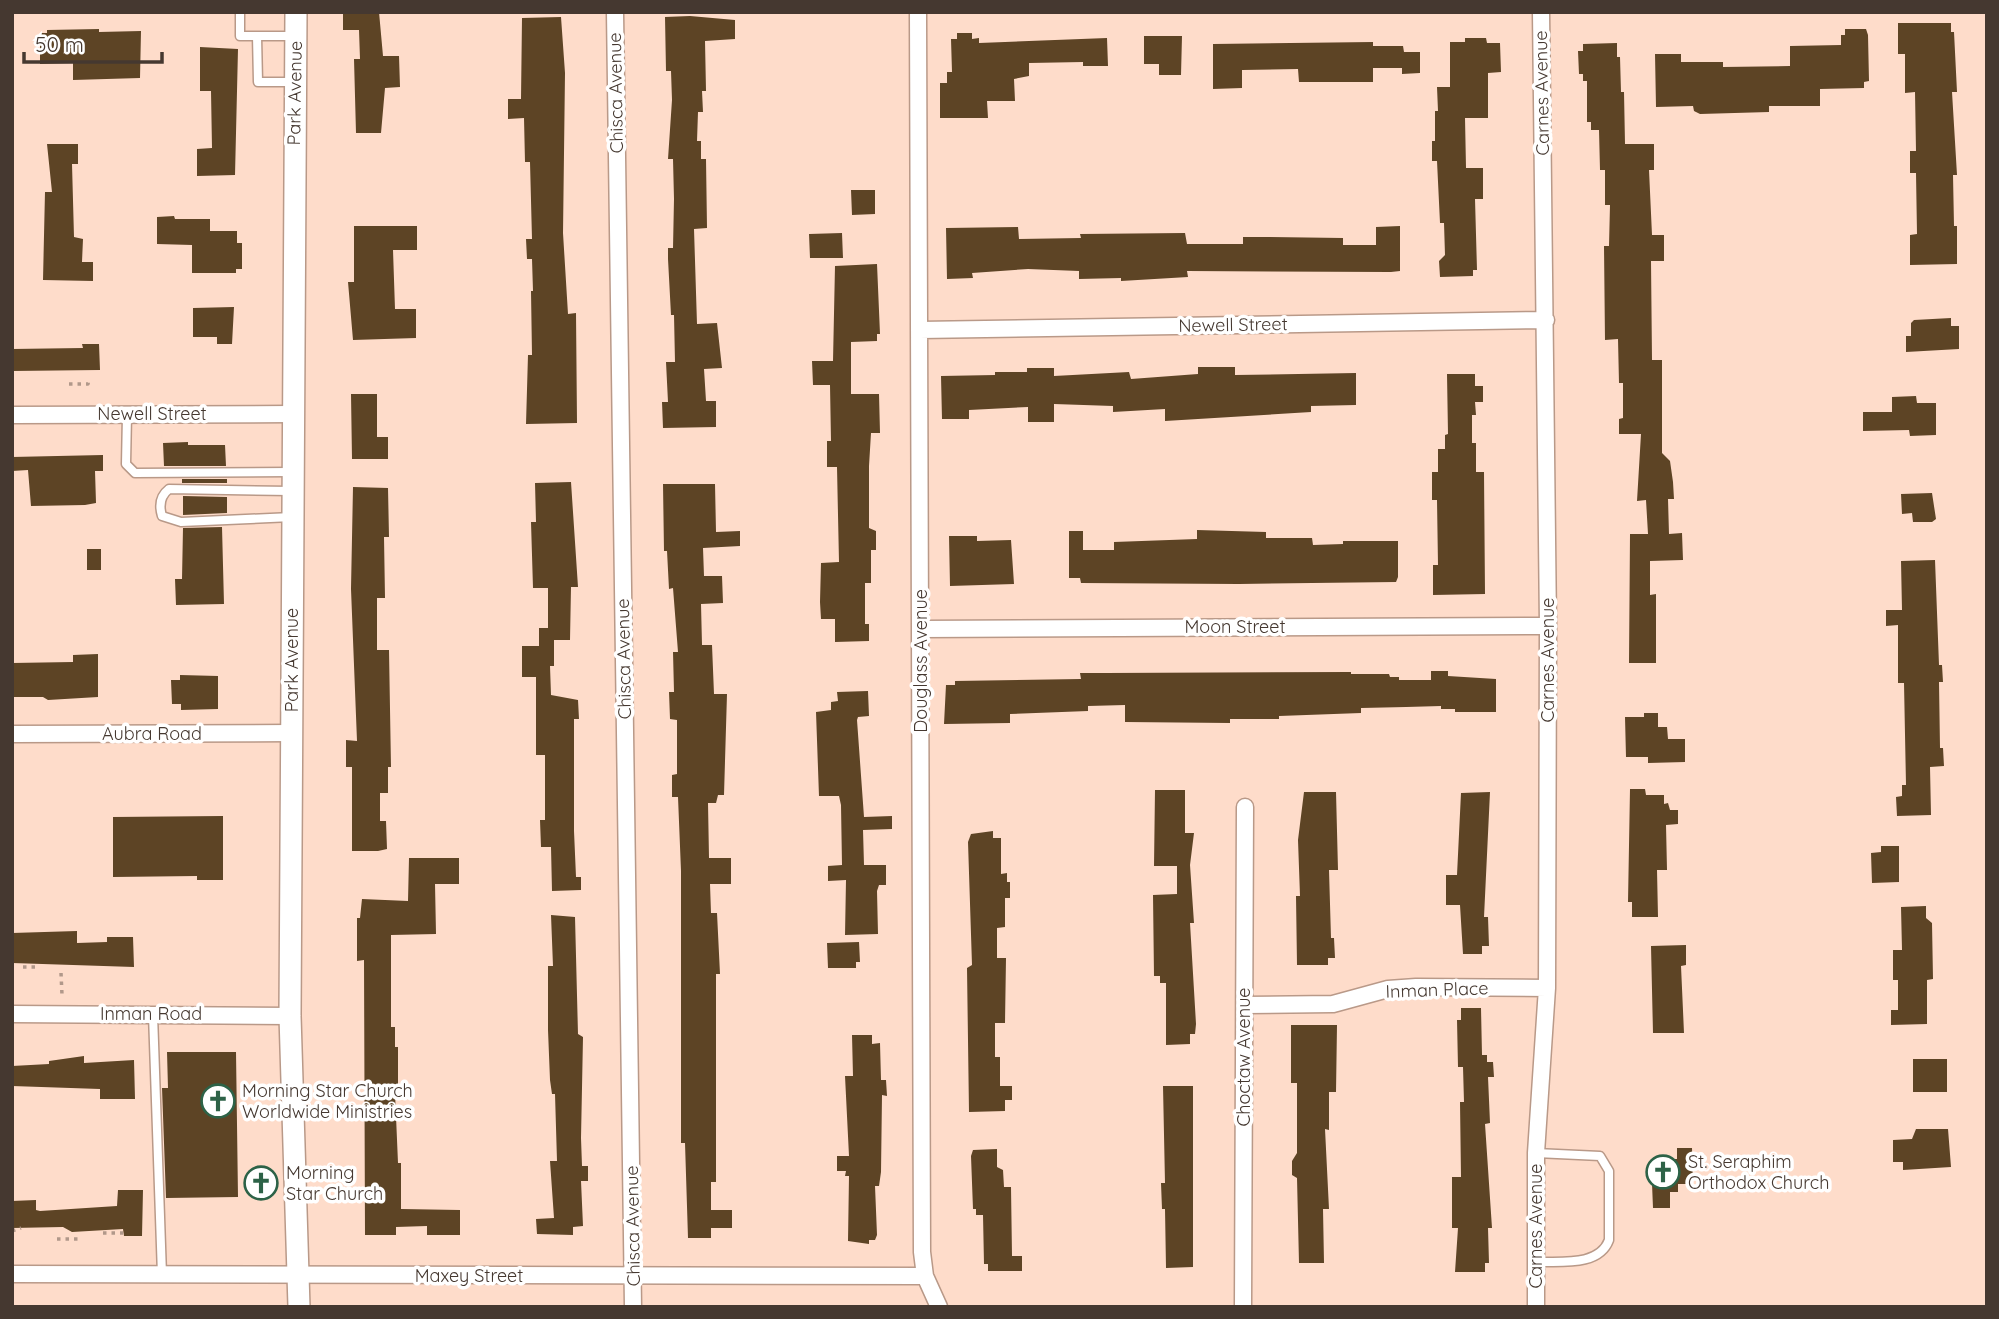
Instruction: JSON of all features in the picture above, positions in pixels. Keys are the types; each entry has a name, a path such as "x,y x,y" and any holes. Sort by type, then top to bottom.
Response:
{"main road":[{"name":"Park Avenue","path":"296,12 290,1016 299,1307"}],"street":[{"name":"Chisca Avenue","path":"615,12 633,1307"},
{"name":"Douglass Avenue","path":"918,12 922,1252 925,1276 939,1307"},
{"name":"Carnes Avenue","path":"1536,1307 1536,1153 1547,988 1548,626 1541,12"},
{"name":"Newell Street","path":"920,330 1546,320"},
{"name":"Newell Street","path":"12,415 292,414"},
{"name":"Moon Street","path":"921,629 1548,626"},
{"name":"Aubra Road","path":"12,734 292,733"},
{"name":"Choctaw Avenue","path":"1242,1307 1245,807"},
{"name":"Inman Place","path":"1245,1005 1333,1004 1388,989 1416,987 1547,988"},
{"name":"Inman Road","path":"12,1014 290,1016"},
{"name":"Maxey Street","path":"12,1274 925,1276"}],"lane":[{"path":"240,12 240,36 296,36"},
{"path":"257,36 258,82 295,82"},
{"path":"127,415 126,464 135,473 292,481"},
{"path":"292,481 169,489 163,495 160,508 162,516 181,522 292,517"},
{"path":"153,1014 162,1275"},
{"path":"1536,1153 1600,1156 1609,1171 1609,1240 1605,1249 1594,1257 1536,1262"}],"path":[{"path":"69,384 88,384 89,379"},
{"path":"23,967 38,967"},
{"path":"61,973 62,995"},
{"path":"12,1231 20,1228"},
{"path":"103,1233 123,1233"},
{"path":"57,1239 78,1239"}],"building":[{"path":"343,12 379,12 383,56 399,56 400,87 385,88 381,133 356,133 354,59 360,59 359,30 343,30"},
{"path":"561,17 565,73 563,233 568,314 576,313 577,423 526,424 528,355 532,355 533,291 532,259 527,259 526,239 532,239 530,162 525,162 524,118 508,119 508,99 521,99 522,18"},
{"path":"665,17 735,20 735,39 705,41 706,91 702,91 703,112 698,112 697,141 701,141 701,159 706,159 707,228 694,229 697,324 717,323 722,368 704,369 706,401 716,401 716,427 663,428 662,402 668,402 666,362 675,362 674,315 671,315 668,259 668,248 673,248 673,159 668,159 672,100 671,71 666,71"},
{"path":"1898,23 1951,23 1951,32 1954,32 1957,92 1952,92 1957,175 1953,175 1957,264 1910,265 1910,235 1917,234 1916,173 1910,173 1910,151 1916,151 1915,92 1905,93 1905,54 1898,54"},
{"path":"99,29 99,32 141,31 140,78 73,80 73,63 40,64 40,33 47,33 47,30"},
{"path":"1845,29 1866,29 1868,35 1869,81 1864,82 1864,88 1820,89 1820,106 1769,106 1769,112 1700,114 1694,111 1693,106 1656,107 1655,54 1681,54 1681,62 1723,62 1723,67 1790,66 1790,46 1841,45 1841,35 1845,35"},
{"path":"957,33 972,33 972,39 979,38 979,43 1107,38 1108,66 1083,66 1083,62 1029,63 1029,76 1014,79 1015,101 987,101 988,118 940,118 940,83 947,83 947,72 952,72 951,39 957,39"},
{"path":"1144,36 1182,36 1181,75 1159,75 1159,64 1144,64"},
{"path":"1465,38 1486,38 1487,43 1500,43 1501,72 1488,73 1488,118 1465,118 1466,168 1483,168 1483,199 1475,199 1477,270 1473,270 1473,276 1440,277 1439,261 1445,255 1444,223 1440,223 1437,161 1432,161 1435,111 1438,111 1437,87 1450,87 1450,42 1465,42"},
{"path":"1373,42 1373,46 1403,46 1404,52 1420,52 1420,73 1402,74 1402,68 1373,68 1373,82 1299,82 1298,69 1242,70 1242,88 1213,89 1213,44"},
{"path":"1617,43 1621,92 1624,92 1625,144 1654,144 1654,170 1649,170 1652,235 1664,235 1664,261 1651,261 1652,360 1662,360 1662,453 1670,461 1674,499 1668,499 1669,534 1682,533 1683,560 1650,561 1650,595 1656,594 1656,663 1629,663 1630,534 1648,534 1646,500 1637,501 1641,434 1619,434 1619,419 1623,418 1623,383 1619,383 1618,339 1605,340 1604,246 1609,246 1610,205 1605,205 1605,170 1600,170 1599,130 1591,130 1591,122 1587,122 1587,81 1583,81 1583,74 1579,74 1578,51 1583,51 1583,44"},
{"path":"200,47 238,49 235,175 197,176 197,149 212,148 211,91 200,91"},
{"path":"47,144 78,144 78,164 72,164 74,237 83,239 82,262 93,262 93,281 43,280 45,192 52,192"},
{"path":"851,190 875,190 875,214 852,215"},
{"path":"174,216 175,219 210,219 210,231 237,231 237,243 242,243 242,269 236,269 236,273 192,273 192,245 157,244 157,217"},
{"path":"354,226 417,226 417,250 393,250 395,309 416,309 416,338 353,340 348,282 354,282"},
{"path":"1400,226 1400,271 1187,271 1188,277 1121,281 1121,278 1079,279 1079,271 1028,269 972,273 973,278 947,279 946,228 1018,227 1019,239 1081,238 1080,234 1185,233 1187,244 1243,244 1243,237 1269,237 1343,238 1343,245 1376,245 1376,227"},
{"path":"842,233 843,258 810,258 809,234"},
{"path":"877,264 880,334 877,334 877,341 851,342 851,394 879,394 880,433 871,433 869,466 869,528 876,531 876,550 871,550 871,583 865,583 865,624 869,624 869,641 835,642 835,619 821,619 820,602 821,563 839,562 837,467 827,467 827,441 831,441 830,385 813,385 812,361 833,361 835,266"},
{"path":"234,307 232,344 217,344 217,337 193,337 193,308"},
{"path":"1951,318 1951,326 1959,326 1959,349 1906,352 1906,336 1911,336 1911,323 1914,320"},
{"path":"82,344 99,344 100,370 12,371 12,349 83,348"},
{"path":"1198,367 1235,367 1235,375 1356,373 1356,405 1311,406 1311,412 1165,421 1165,409 1113,412 1113,406 1054,404 1054,422 1028,422 1028,407 969,410 969,419 942,419 941,376 995,375 995,372 1027,372 1027,368 1054,368 1054,376 1129,372 1131,379 1198,374"},
{"path":"1447,374 1475,374 1475,386 1483,386 1483,402 1475,402 1476,415 1472,415 1472,443 1476,443 1476,472 1484,472 1485,594 1433,595 1433,565 1438,565 1437,500 1432,500 1432,472 1438,472 1438,449 1445,449 1445,435 1448,434"},
{"path":"351,394 377,394 377,437 388,437 388,459 352,459"},
{"path":"1916,396 1917,403 1936,403 1936,435 1910,436 1909,430 1863,431 1863,412 1892,412 1892,397"},
{"path":"188,442 188,445 225,445 226,466 164,466 163,443"},
{"path":"103,455 103,471 95,471 96,503 85,505 31,506 28,470 12,471 12,457"},
{"path":"182,479 227,479 227,483 182,483"},
{"path":"571,482 578,587 571,587 570,640 554,640 554,666 550,666 551,695 578,700 579,719 574,719 574,831 576,877 581,877 581,890 552,891 551,847 541,847 540,820 545,820 545,755 536,755 536,677 522,677 522,646 539,646 539,628 548,628 548,588 533,588 531,522 536,522 535,483"},
{"path":"663,484 715,484 716,532 740,531 740,546 703,548 704,576 722,576 723,603 701,604 702,645 712,645 714,694 727,694 724,795 718,795 716,803 708,803 709,858 731,858 731,884 710,884 711,913 717,913 720,974 716,974 716,1182 711,1182 711,1210 732,1210 732,1228 711,1228 711,1238 688,1238 685,1143 681,1143 681,871 678,797 672,797 672,775 677,774 677,720 670,719 669,692 674,692 673,652 678,652 673,588 669,589 667,551 664,551"},
{"path":"353,487 388,488 389,537 384,537 385,598 377,598 377,650 389,650 391,767 388,767 388,793 380,793 380,821 386,821 387,849 378,851 352,851 352,767 346,767 346,740 357,741 351,589"},
{"path":"1932,493 1936,519 1932,522 1913,522 1912,513 1902,514 1901,494"},
{"path":"183,496 227,497 227,513 183,515"},
{"path":"222,527 224,604 176,605 175,579 182,579 183,528"},
{"path":"1197,530 1266,532 1266,538 1312,538 1313,545 1343,544 1343,541 1398,541 1398,577 1396,582 1239,584 1081,583 1080,578 1069,578 1069,531 1083,531 1083,550 1114,550 1114,542 1197,539"},
{"path":"949,536 977,536 977,541 1011,540 1014,584 950,586"},
{"path":"87,549 101,549 101,570 87,570"},
{"path":"1935,560 1939,665 1942,665 1943,682 1939,682 1940,748 1943,748 1944,766 1930,767 1931,815 1897,816 1896,797 1902,796 1902,785 1906,785 1904,683 1898,683 1898,625 1886,626 1886,610 1902,610 1901,561"},
{"path":"98,654 98,697 48,700 43,697 12,697 12,663 73,662 73,655"},
{"path":"1431,671 1448,671 1448,676 1496,679 1496,712 1455,712 1455,709 1441,709 1441,706 1361,708 1361,713 1279,716 1279,719 1230,719 1230,723 1125,722 1125,705 1088,706 1088,711 1010,714 1010,723 944,724 946,685 955,685 955,681 1081,679 1080,673 1351,672 1389,674 1390,677 1399,677 1399,680 1431,680"},
{"path":"180,675 218,676 218,709 181,710 181,704 172,704 171,680 180,680"},
{"path":"868,691 869,716 858,717 857,720 864,817 892,816 892,829 863,830 864,865 886,865 886,885 879,885 877,891 878,934 845,935 846,880 828,881 828,866 842,865 841,805 839,796 819,796 816,712 831,710 831,702 838,701 837,692"},
{"path":"1644,713 1658,713 1658,727 1667,727 1668,739 1685,739 1685,762 1648,763 1648,757 1626,757 1625,717 1644,717"},
{"path":"1630,789 1645,789 1646,795 1664,795 1664,804 1668,803 1670,810 1678,810 1678,824 1666,825 1667,870 1657,870 1658,917 1632,917 1632,902 1628,902"},
{"path":"1155,790 1185,790 1185,833 1194,833 1190,865 1194,923 1190,923 1196,1024 1195,1034 1190,1034 1190,1044 1166,1045 1166,983 1160,983 1160,976 1154,976 1153,895 1177,894 1177,866 1154,866"},
{"path":"1304,792 1336,792 1338,870 1329,870 1331,938 1334,938 1335,958 1328,958 1328,965 1297,965 1296,896 1300,896 1298,840"},
{"path":"1490,792 1484,917 1488,917 1489,946 1482,946 1482,954 1463,954 1460,905 1446,905 1446,875 1457,875 1461,793"},
{"path":"223,816 223,880 197,880 197,876 113,877 113,817"},
{"path":"993,831 993,838 1001,838 1001,874 1007,873 1007,882 1010,882 1010,898 1005,898 1005,927 997,928 997,958 1006,958 1005,1023 995,1023 995,1057 1000,1057 1000,1086 1012,1086 1012,1100 1005,1100 1005,1111 969,1112 967,968 972,965 968,842 971,834"},
{"path":"1881,846 1899,846 1899,882 1872,883 1871,853 1881,852"},
{"path":"409,858 459,858 459,884 435,884 436,934 391,935 391,1027 395,1027 395,1047 398,1047 398,1092 395,1093 398,1163 401,1163 401,1209 460,1210 460,1235 427,1235 427,1226 396,1227 396,1235 365,1235 364,960 357,961 357,918 360,918 362,899 408,901"},
{"path":"1926,906 1926,918 1932,923 1933,979 1927,980 1927,1024 1891,1025 1891,1010 1898,1010 1898,980 1893,980 1893,950 1902,950 1901,907"},
{"path":"551,915 575,917 578,1034 583,1037 582,1166 588,1166 588,1181 581,1181 583,1226 573,1227 573,1235 537,1234 536,1219 554,1218 550,1161 557,1161 555,1094 552,1094 550,1080 548,1030 548,966 553,966"},
{"path":"77,931 77,943 107,942 107,937 133,937 134,967 12,963 12,933"},
{"path":"859,942 860,962 856,962 856,968 828,968 827,943"},
{"path":"1686,945 1686,965 1681,966 1684,1033 1653,1033 1651,946"},
{"path":"1461,1008 1481,1008 1482,1055 1487,1055 1487,1062 1493,1062 1494,1077 1488,1077 1490,1123 1485,1124 1492,1228 1488,1228 1489,1263 1485,1263 1485,1272 1455,1272 1458,1228 1452,1228 1452,1177 1461,1177 1460,1102 1464,1102 1463,1067 1458,1067 1457,1020 1461,1020"},
{"path":"1291,1025 1337,1025 1336,1092 1329,1092 1329,1130 1325,1129 1329,1209 1323,1209 1324,1263 1299,1263 1297,1178 1292,1175 1292,1161 1297,1153 1297,1083 1291,1083"},
{"path":"852,1035 872,1035 872,1044 880,1043 881,1080 886,1080 887,1096 882,1095 881,1172 879,1186 875,1186 877,1235 875,1240 869,1240 869,1244 848,1241 849,1176 845,1176 846,1171 837,1171 837,1156 849,1156 845,1076 853,1076"},
{"path":"167,1052 236,1052 238,1197 166,1198 162,1088 168,1088"},
{"path":"84,1056 84,1063 134,1060 135,1099 100,1099 100,1089 12,1086 12,1066 49,1064 49,1061"},
{"path":"1913,1059 1947,1059 1947,1092 1913,1092"},
{"path":"1163,1086 1193,1086 1193,1267 1166,1268 1165,1209 1162,1209 1161,1183 1165,1183"},
{"path":"1916,1129 1948,1129 1951,1167 1903,1170 1903,1162 1893,1162 1893,1140 1912,1139"},
{"path":"1677,1148 1692,1148 1693,1184 1678,1184 1678,1192 1670,1192 1670,1208 1653,1208 1651,1159 1677,1159"},
{"path":"997,1149 997,1167 1003,1170 1004,1187 1011,1187 1012,1256 1022,1256 1022,1271 988,1271 988,1264 984,1264 983,1215 976,1215 976,1209 973,1209 971,1156 973,1150"},
{"path":"118,1190 143,1190 142,1236 124,1236 123,1229 72,1232 63,1227 12,1228 12,1201 36,1200 36,1210 40,1211 117,1206"}],"place":[{"name":"Morning Star Church Worldwide Ministries","path":"218,1101"},
{"name":"St. Seraphim Orthodox Church","path":"1663,1172"},
{"name":"Morning Star Church","path":"261,1183"}]}
